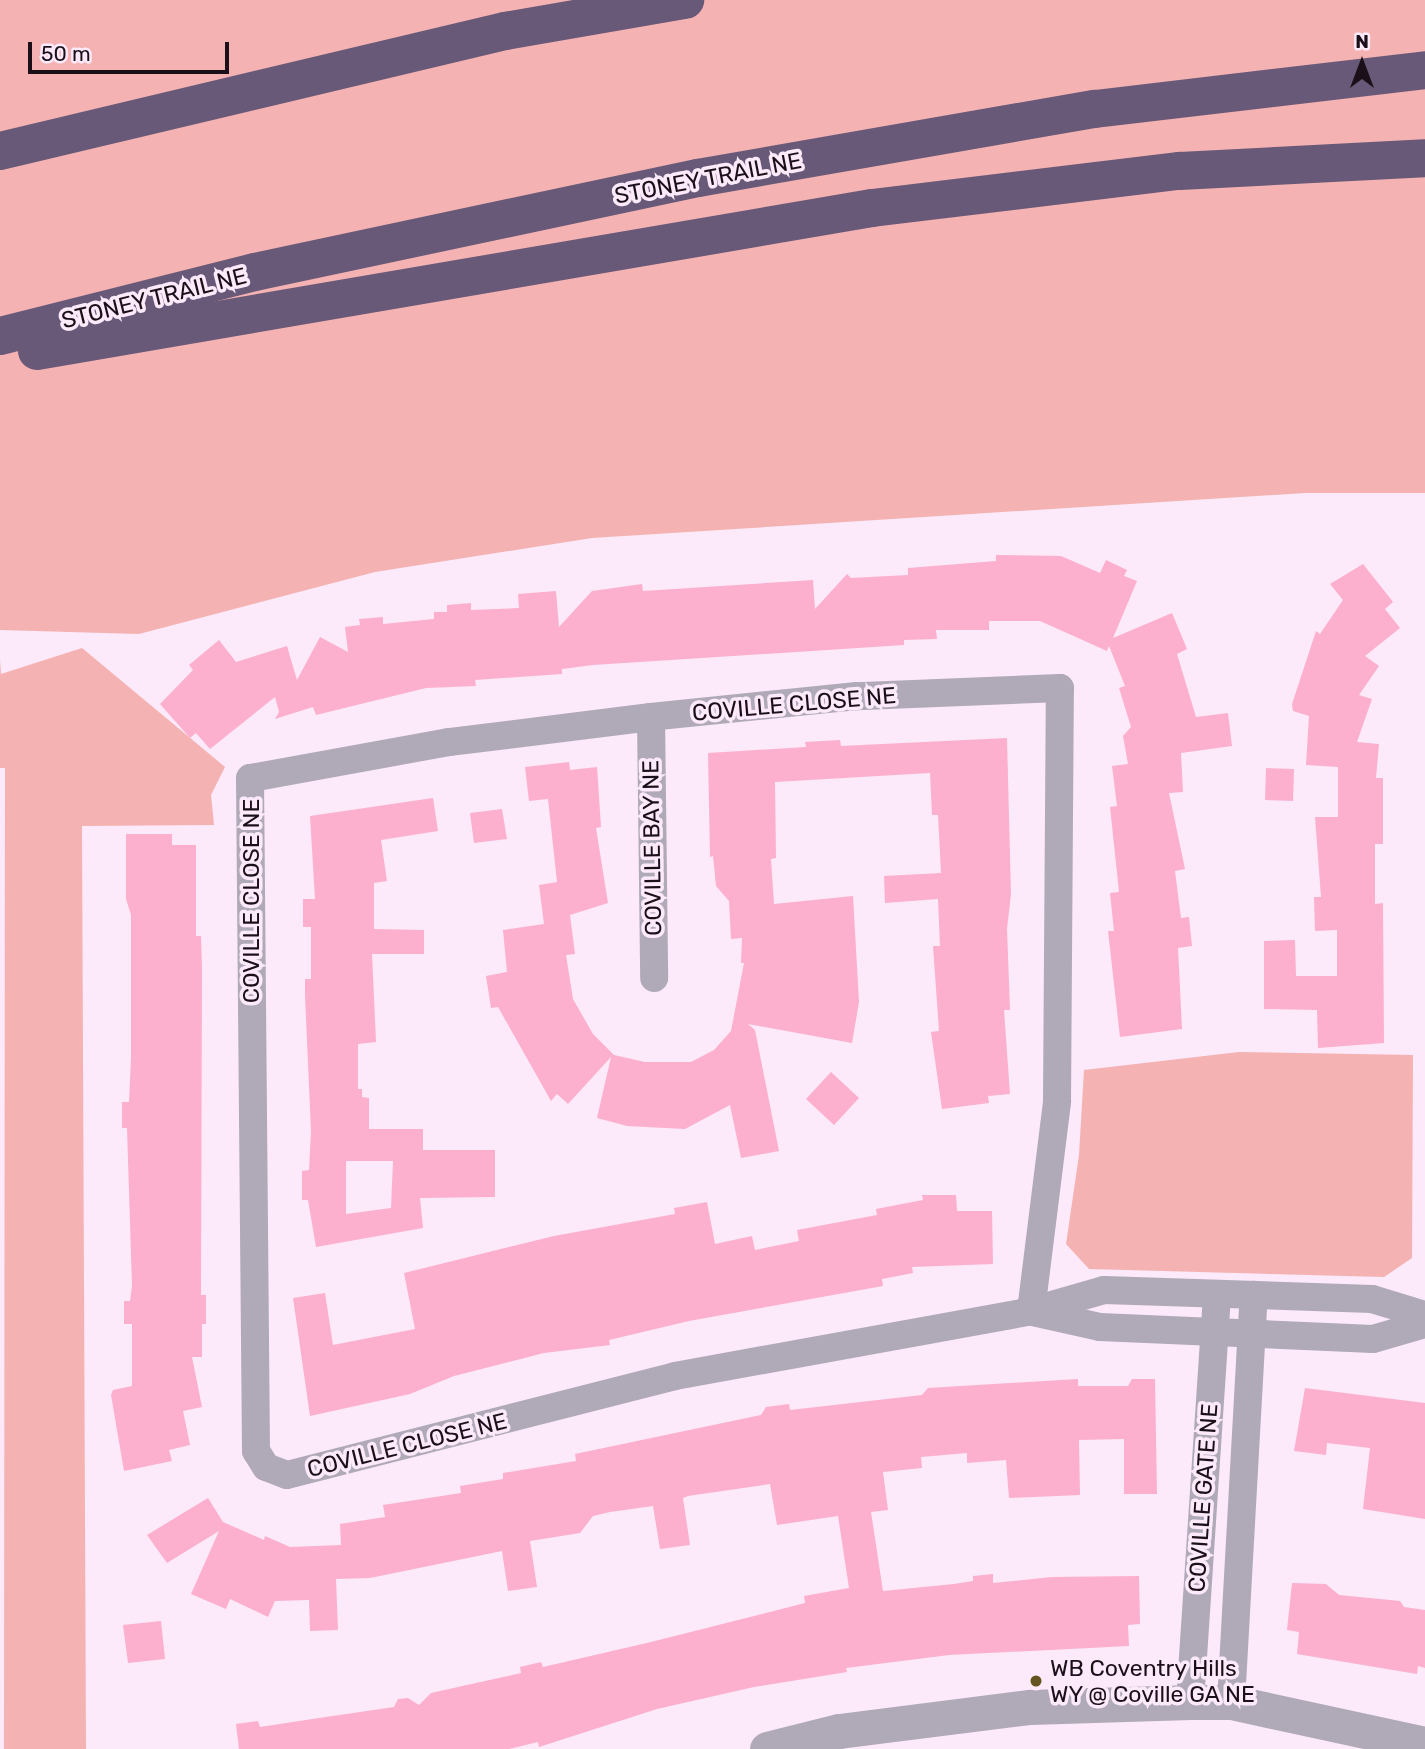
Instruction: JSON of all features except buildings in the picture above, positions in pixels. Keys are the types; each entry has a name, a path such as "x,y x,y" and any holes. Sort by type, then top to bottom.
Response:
{"highway":[{"path":"0,151 629,0"},
{"path":"505,31 685,0"},
{"name":"STONEY TRAIL NE","path":"0,336 255,272 698,178 1095,108 1425,70"},
{"path":"0,357 872,208 1180,171 1425,158"}],"street":[{"name":"COVILLE CLOSE NE","path":"1031,1311 1057,1101 1060,688 857,696 650,717 449,742 250,778 256,1451 266,1467 287,1475 675,1376 1031,1311 1104,1290 1372,1299 1425,1315"},
{"name":"COVILLE BAY NE","path":"650,717 654,978"},
{"path":"1038,1258 1066,1301"},
{"name":"COVILLE GATE NE","path":"1231,1702 1236,1294"},
{"name":"COVILLE GATE NE","path":"1190,1702 1234,1333 1236,1294"},
{"name":"COVILLE CLOSE NE","path":"1031,1311 1100,1327 1373,1339 1425,1324"},
{"path":"767,1749 839,1731 1030,1707 1190,1702 1231,1702 1425,1744"}],"shaded area":[{"path":"0,0 1425,0 1425,493 1305,493 592,538 375,572 139,634 0,630"},
{"path":"82,648 225,767 211,795 214,825 82,826 86,1749 4,1749 5,768 0,768 0,660 1,674"},
{"path":"1239,1052 1413,1055 1412,1258 1384,1277 1089,1269 1066,1244 1079,1155 1084,1070"}],"place":[{"name":"WB Coventry Hills WY @ Coville GA NE","path":"1036,1681"}]}
